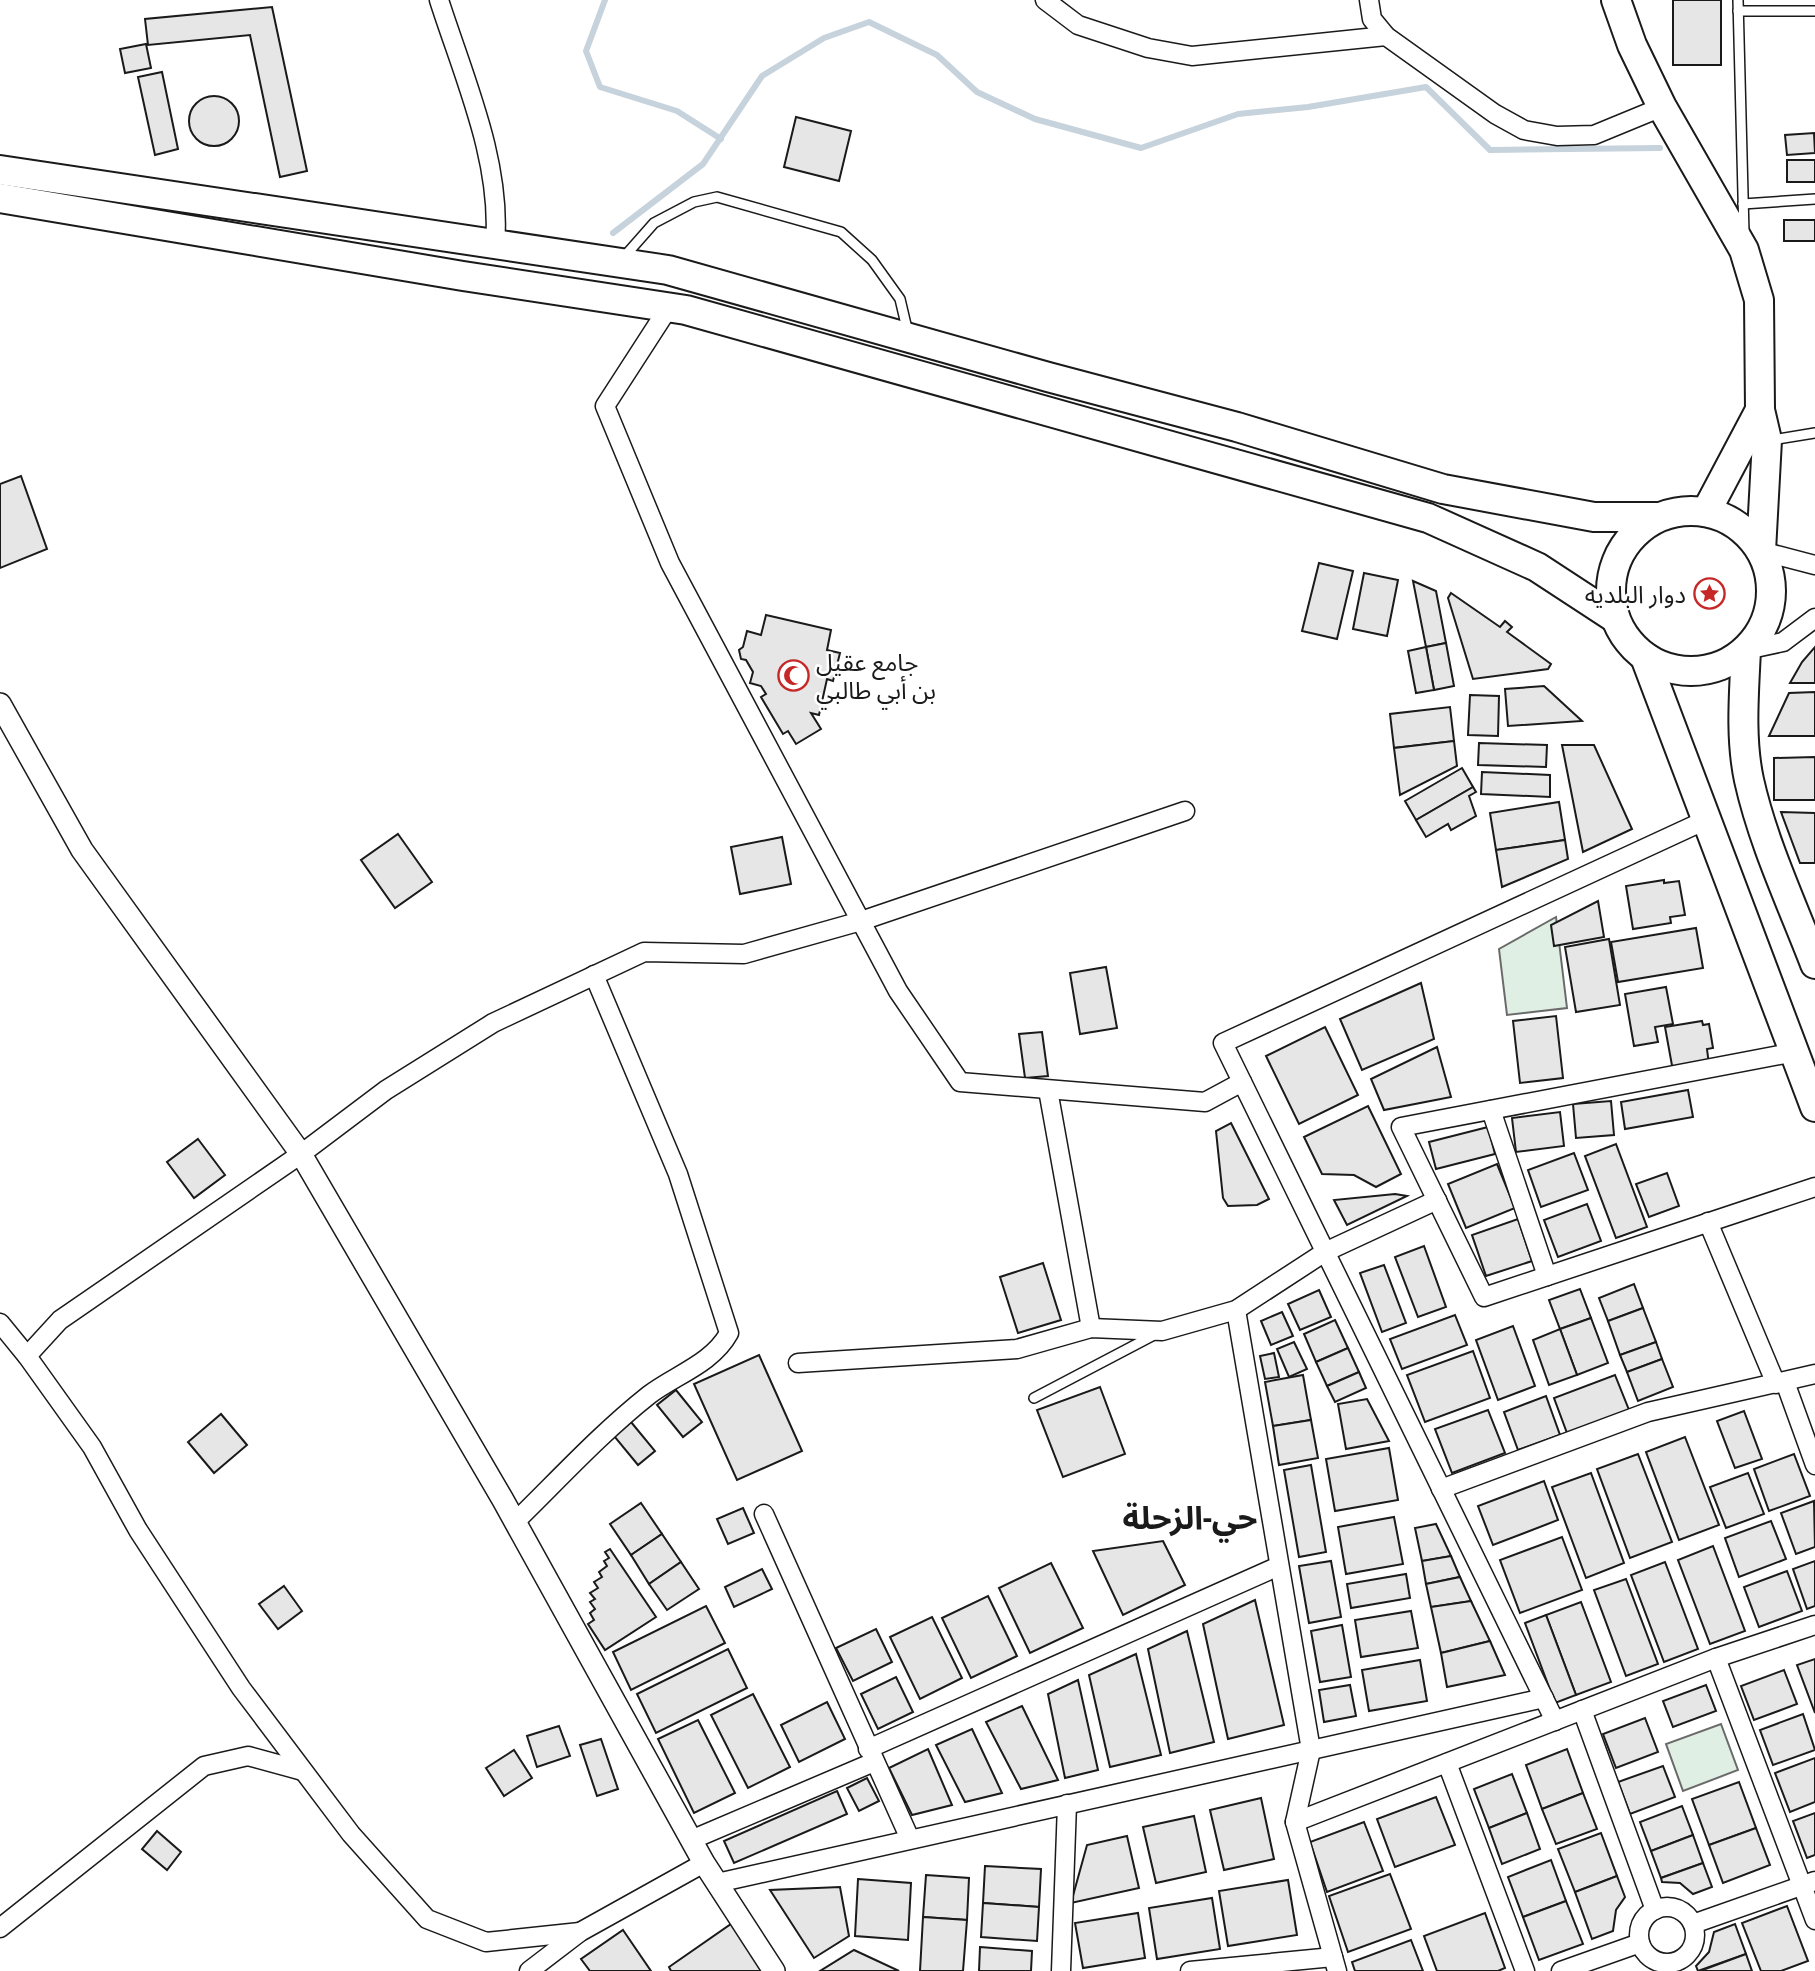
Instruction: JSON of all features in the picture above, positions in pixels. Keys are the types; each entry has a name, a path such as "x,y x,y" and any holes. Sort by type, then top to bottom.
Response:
{"main road":[{"path":"1616,0 1632,45 1662,107 1744,250 1759,300 1760,410 1767,440 1761,551 1770,577 1770,603 1762,629 1746,650 1723,665 1697,671 1670,668 1645,657 1626,640 1615,618 1610,589 1616,560 1632,535 1656,517"},
{"path":"0,170 668,270 1237,426 1443,489 1594,517 1656,517 1681,511 1706,512 1737,526 1761,551"},
{"path":"0,198 463,276 669,307 1428,518 1537,567 1615,618"},
{"path":"1706,512 1760,410"},
{"path":"1746,650 1744,723 1749,779 1765,834 1815,964"},
{"path":"1645,657 1815,1107"}],"street":[{"path":"439,0 492,172 497,222 495,244"},
{"path":"1045,0 1077,26 1149,48 1192,56 1386,36"},
{"path":"1368,0 1373,19 1386,36 1494,114 1524,130 1557,136 1594,135 1662,107"},
{"path":"669,307 605,407 670,563 898,991 960,1082 1206,1102 1242,1082"},
{"path":"1761,551 1815,565"},
{"path":"1746,650 1783,642 1815,618"},
{"path":"0,705 82,850 301,1154 515,1522 704,1863 774,1971"},
{"path":"27,1356 60,1320 301,1154 386,1090 493,1023 594,975 644,952 744,954 861,921 1185,811"},
{"path":"1555,1721 1223,1043 1708,819"},
{"path":"515,1522 611,1428 650,1394 721,1347 729,1334 678,1174 594,975"},
{"path":"1795,1052 1401,1127 1484,1297 1815,1187"},
{"path":"1048,1090 1091,1328"},
{"path":"1491,1110 1547,1276"},
{"path":"798,1363 1017,1349 1091,1328 1162,1331 1236,1310 1325,1252 1437,1200"},
{"path":"1708,1222 1815,1465"},
{"path":"1190,1971 1335,1964 1295,1822 1311,1750 1236,1310"},
{"path":"0,1323 92,1447 138,1530 241,1688 351,1834 428,1919 486,1942 580,1932"},
{"path":"1441,1489 1648,1412 1815,1374"},
{"path":"764,1514 910,1839"},
{"path":"691,1840 1279,1566"},
{"path":"1295,1822 1716,1658 1815,1625"},
{"path":"1716,1658 1808,1883 1815,1920"},
{"path":"717,1883 1544,1698"},
{"path":"1581,1710 1655,1910"},
{"path":"0,1928 204,1766 248,1756 303,1771"},
{"path":"1447,1763 1525,1971"},
{"path":"1060,1971 1068,1804"},
{"path":"529,1971 580,1932 704,1863"},
{"path":"1693,1924 1808,1883"},
{"path":"1664,1907 1681,1911 1693,1924 1692,1947 1677,1966 1654,1960 1640,1943 1642,1924 1655,1910 1664,1907"},
{"path":"1561,1971 1640,1943"}],"lane":[{"path":"1738,0 1744,250"},
{"path":"1738,11 1815,12"},
{"path":"618,264 654,223 694,202 717,197 841,233 872,260 900,299 909,338"},
{"path":"1743,204 1815,200"},
{"path":"1767,440 1815,433"},
{"path":"1034,1398 1162,1331"}],"green space":[{"path":"1556,917 1567,1008 1507,1015 1499,949"},
{"path":"1721,1724 1738,1770 1683,1791 1666,1744"}],"building":[{"path":"1673,0 1721,0 1721,65 1673,65"},
{"path":"272,7 307,171 280,177 250,35 148,45 145,19"},
{"path":"146,44 151,68 125,73 120,49"},
{"path":"162,72 178,149 155,155 138,77"},
{"path":"214,96 232,103 239,121 232,139 214,146 196,139 189,121 196,103"},
{"path":"796,117 851,131 839,181 784,167"},
{"path":"1814,133 1815,153 1787,155 1785,135"},
{"path":"1787,160 1815,160 1815,182 1787,182"},
{"path":"1784,220 1815,220 1815,241 1784,241"},
{"path":"21,476 47,549 0,568 0,484"},
{"path":"1319,563 1353,571 1337,639 1302,631"},
{"path":"1364,573 1398,580 1387,636 1353,629"},
{"path":"1413,581 1436,591 1446,643 1426,647"},
{"path":"1451,593 1500,627 1505,621 1512,627 1507,632 1551,664 1548,669 1473,679 1448,598"},
{"name":"جامع عقيل بن أبي طالبي","path":"766,615 831,630 827,650 840,653 833,681 827,679 819,715 811,713 821,729 796,744 788,731 783,734 761,697 766,694 761,686 750,683 753,672 746,660 741,659 739,650 743,647 747,631 761,635"},
{"path":"1446,643 1454,686 1434,690 1426,647"},
{"path":"1426,647 1434,690 1416,693 1408,651"},
{"path":"1815,647 1815,683 1790,683 1802,662"},
{"path":"1544,686 1582,721 1508,726 1505,689"},
{"path":"1815,692 1815,736 1769,736 1789,693"},
{"path":"1470,695 1499,696 1498,736 1468,735"},
{"path":"1450,707 1454,741 1394,748 1390,714"},
{"path":"1454,741 1457,766 1400,795 1394,748"},
{"path":"1479,743 1547,745 1546,767 1478,765"},
{"path":"1562,745 1594,745 1632,829 1583,852"},
{"path":"1815,757 1815,800 1774,800 1774,758"},
{"path":"1462,768 1473,787 1416,820 1405,801"},
{"path":"1482,772 1550,775 1550,797 1481,794"},
{"path":"1473,787 1476,792 1469,796 1476,816 1451,830 1448,824 1426,837 1416,820"},
{"path":"1559,802 1565,840 1496,850 1490,813"},
{"path":"1781,812 1815,813 1815,863 1800,863"},
{"path":"398,834 432,882 395,908 361,860"},
{"path":"782,837 791,884 740,894 731,847"},
{"path":"1565,840 1568,859 1502,887 1496,850"},
{"path":"1664,880 1664,883 1679,881 1685,915 1670,917 1671,923 1633,929 1626,886"},
{"path":"1598,901 1604,937 1554,946 1551,925"},
{"path":"1696,928 1703,968 1618,982 1611,942"},
{"path":"1609,939 1620,1005 1576,1012 1565,947"},
{"path":"1106,967 1117,1028 1080,1034 1070,973"},
{"path":"1421,983 1434,1039 1362,1070 1340,1019"},
{"path":"1666,987 1673,1024 1655,1027 1658,1042 1634,1046 1625,994"},
{"path":"1556,1016 1563,1078 1520,1083 1513,1021"},
{"path":"1702,1021 1703,1025 1709,1024 1713,1048 1707,1049 1709,1065 1673,1071 1665,1027"},
{"path":"1325,1027 1358,1095 1299,1124 1266,1056"},
{"path":"1042,1032 1048,1076 1025,1078 1019,1034"},
{"path":"1437,1047 1451,1097 1384,1110 1371,1079"},
{"path":"1688,1090 1693,1117 1625,1129 1621,1102"},
{"path":"1611,1101 1614,1135 1576,1138 1573,1104"},
{"path":"1368,1106 1401,1174 1376,1187 1354,1175 1322,1174 1304,1137"},
{"path":"1560,1112 1564,1146 1516,1152 1512,1118"},
{"path":"1231,1123 1269,1199 1257,1205 1228,1206 1223,1198 1216,1131"},
{"path":"1488,1127 1495,1154 1436,1169 1429,1142"},
{"path":"198,1139 225,1175 194,1198 167,1162"},
{"path":"1616,1144 1647,1227 1616,1238 1585,1156"},
{"path":"1574,1153 1588,1190 1541,1207 1528,1170"},
{"path":"1497,1164 1515,1208 1466,1228 1448,1184"},
{"path":"1667,1173 1679,1206 1649,1217 1636,1184"},
{"path":"1395,1194 1407,1196 1347,1225 1334,1200"},
{"path":"1587,1204 1601,1241 1558,1257 1544,1220"},
{"path":"1518,1219 1532,1261 1486,1276 1472,1235"},
{"path":"1424,1246 1446,1307 1418,1317 1395,1257"},
{"path":"1043,1263 1061,1320 1018,1333 1000,1277"},
{"path":"1384,1265 1406,1323 1382,1332 1360,1273"},
{"path":"1634,1284 1643,1308 1608,1321 1599,1298"},
{"path":"1580,1289 1591,1318 1560,1329 1549,1300"},
{"path":"1319,1290 1331,1317 1300,1330 1288,1304"},
{"path":"1643,1308 1656,1342 1620,1355 1608,1321"},
{"path":"1282,1312 1293,1336 1271,1345 1261,1321"},
{"path":"1455,1315 1467,1345 1402,1369 1390,1339"},
{"path":"1591,1318 1608,1363 1577,1375 1560,1329"},
{"path":"1335,1320 1348,1348 1316,1362 1304,1334"},
{"path":"1513,1326 1535,1386 1498,1400 1476,1340"},
{"path":"1560,1329 1577,1375 1549,1385 1533,1340"},
{"path":"1294,1342 1307,1369 1289,1377 1277,1349"},
{"path":"1656,1342 1662,1359 1627,1372 1620,1355"},
{"path":"1348,1348 1359,1372 1327,1386 1316,1362"},
{"path":"1473,1351 1490,1398 1425,1422 1407,1375"},
{"path":"1274,1353 1279,1377 1265,1379 1260,1356"},
{"path":"759,1355 802,1451 737,1480 694,1384"},
{"path":"1662,1359 1673,1387 1638,1401 1627,1372"},
{"path":"1359,1372 1366,1388 1335,1402 1327,1386"},
{"path":"1303,1375 1311,1420 1273,1426 1265,1382"},
{"path":"1615,1375 1629,1410 1567,1433 1554,1398"},
{"path":"1100,1387 1125,1454 1063,1477 1037,1410"},
{"path":"676,1390 702,1422 683,1437 657,1405"},
{"path":"1546,1396 1560,1435 1518,1450 1504,1412"},
{"path":"1367,1399 1389,1441 1346,1449 1338,1404"},
{"path":"1488,1410 1505,1453 1452,1473 1435,1429"},
{"path":"1744,1411 1762,1459 1735,1468 1717,1421"},
{"path":"221,1414 247,1445 214,1473 188,1442"},
{"path":"1311,1420 1318,1458 1279,1465 1273,1426"},
{"path":"631,1422 655,1451 638,1465 614,1436"},
{"path":"1685,1437 1719,1525 1679,1540 1646,1452"},
{"path":"1389,1448 1398,1500 1335,1511 1326,1459"},
{"path":"1638,1454 1672,1542 1630,1558 1597,1469"},
{"path":"1794,1454 1810,1496 1769,1511 1754,1469"},
{"path":"1311,1465 1326,1552 1299,1557 1284,1470"},
{"path":"1591,1473 1624,1563 1586,1578 1552,1487"},
{"path":"1748,1473 1764,1514 1726,1528 1710,1487"},
{"path":"1544,1481 1558,1520 1493,1545 1478,1506"},
{"path":"1814,1501 1815,1547 1796,1554 1781,1513"},
{"path":"641,1503 662,1534 631,1555 610,1524"},
{"path":"743,1508 754,1533 728,1544 717,1519"},
{"path":"1394,1517 1403,1564 1346,1574 1338,1527"},
{"path":"1771,1521 1786,1559 1739,1577 1725,1538"},
{"path":"1436,1524 1451,1556 1422,1561 1415,1528"},
{"path":"662,1534 681,1562 649,1584 631,1555"},
{"path":"1562,1537 1582,1590 1520,1613 1500,1560"},
{"path":"1163,1541 1185,1585 1123,1615 1093,1551"},
{"path":"1713,1546 1745,1631 1710,1644 1678,1560"},
{"path":"610,1549 656,1617 605,1650 588,1624 594,1620 590,1613 595,1609 590,1602 595,1599 590,1593 598,1588 594,1582 602,1577 599,1572 607,1566 604,1561 609,1558 605,1552"},
{"path":"1451,1556 1460,1577 1426,1584 1422,1561"},
{"path":"1331,1561 1341,1617 1309,1623 1299,1566"},
{"path":"1815,1561 1815,1606 1807,1609 1793,1569"},
{"path":"681,1562 699,1589 667,1610 649,1584"},
{"path":"1665,1562 1698,1649 1664,1662 1631,1575"},
{"path":"1051,1563 1083,1628 1030,1653 999,1588"},
{"path":"762,1569 772,1589 734,1607 725,1587"},
{"path":"1787,1571 1802,1611 1759,1627 1744,1587"},
{"path":"1406,1574 1410,1598 1351,1608 1347,1584"},
{"path":"1460,1577 1471,1601 1431,1607 1426,1584"},
{"path":"1626,1579 1658,1664 1626,1676 1594,1590"},
{"path":"284,1586 302,1611 278,1629 259,1604"},
{"path":"988,1596 1017,1656 971,1678 942,1618"},
{"path":"1255,1600 1284,1725 1228,1739 1203,1624"},
{"path":"1471,1601 1490,1641 1441,1653 1431,1607"},
{"path":"1581,1602 1611,1682 1576,1695 1546,1615"},
{"path":"706,1606 725,1643 631,1690 613,1652"},
{"path":"1411,1611 1418,1648 1361,1657 1355,1620"},
{"path":"1546,1615 1576,1695 1555,1703 1525,1623"},
{"path":"932,1617 962,1678 920,1699 890,1637"},
{"path":"1342,1625 1351,1677 1320,1682 1311,1631"},
{"path":"876,1629 892,1662 853,1681 836,1648"},
{"path":"1187,1631 1214,1742 1170,1753 1148,1649"},
{"path":"1490,1641 1505,1675 1447,1687 1441,1653"},
{"path":"728,1649 747,1688 656,1733 637,1694"},
{"path":"1136,1654 1161,1755 1110,1767 1089,1675"},
{"path":"1815,1659 1815,1713 1797,1665"},
{"path":"1420,1660 1427,1701 1369,1711 1362,1670"},
{"path":"1784,1670 1797,1704 1754,1720 1741,1686"},
{"path":"896,1677 913,1712 878,1729 861,1694"},
{"path":"1078,1680 1098,1770 1065,1778 1048,1694"},
{"path":"1350,1685 1356,1716 1324,1722 1319,1690"},
{"path":"1706,1685 1716,1711 1673,1727 1663,1701"},
{"path":"753,1694 790,1767 748,1788 711,1715"},
{"path":"827,1702 845,1739 799,1762 781,1725"},
{"path":"1022,1706 1058,1780 1021,1789 986,1722"},
{"path":"1803,1714 1815,1750 1773,1765 1760,1730"},
{"path":"1645,1718 1658,1752 1616,1768 1603,1734"},
{"path":"698,1720 735,1793 694,1813 658,1739"},
{"path":"559,1726 570,1756 537,1767 527,1736"},
{"path":"972,1729 1002,1793 965,1802 936,1745"},
{"path":"601,1739 618,1789 597,1796 580,1745"},
{"path":"928,1749 952,1805 912,1815 889,1768"},
{"path":"1567,1749 1583,1793 1542,1809 1526,1765"},
{"path":"514,1750 532,1778 504,1796 486,1768"},
{"path":"1815,1758 1815,1802 1790,1812 1775,1773"},
{"path":"1663,1766 1675,1797 1630,1814 1618,1782"},
{"path":"1512,1774 1527,1813 1489,1828 1474,1789"},
{"path":"867,1778 879,1801 859,1811 847,1788"},
{"path":"1739,1782 1756,1828 1709,1845 1692,1799"},
{"path":"837,1791 847,1814 734,1863 724,1841"},
{"path":"1583,1793 1597,1829 1556,1844 1542,1809"},
{"path":"1436,1797 1455,1845 1395,1867 1377,1819"},
{"path":"1261,1798 1274,1859 1224,1870 1210,1810"},
{"path":"1682,1806 1693,1835 1651,1851 1640,1822"},
{"path":"1527,1813 1540,1849 1502,1864 1489,1828"},
{"path":"1815,1813 1815,1855 1807,1858 1793,1821"},
{"path":"1194,1816 1206,1872 1156,1883 1143,1827"},
{"path":"1364,1822 1383,1871 1327,1892 1310,1842"},
{"path":"1756,1828 1770,1865 1723,1883 1709,1845"},
{"path":"157,1831 181,1852 167,1870 142,1849"},
{"path":"1601,1833 1617,1876 1575,1892 1558,1849"},
{"path":"1693,1835 1703,1863 1661,1878 1651,1851"},
{"path":"1127,1836 1139,1888 1071,1903 1087,1845"},
{"path":"1551,1860 1566,1901 1523,1917 1508,1877"},
{"path":"1703,1863 1712,1887 1693,1894 1680,1883 1662,1882 1661,1878"},
{"path":"985,1866 1041,1869 1039,1907 983,1903"},
{"path":"1390,1874 1411,1929 1348,1952 1329,1896"},
{"path":"926,1875 969,1878 967,1920 923,1917"},
{"path":"1617,1876 1625,1897 1616,1910 1613,1931 1592,1939 1575,1892"},
{"path":"858,1879 911,1883 908,1940 855,1936"},
{"path":"1288,1880 1297,1935 1228,1946 1219,1891"},
{"path":"840,1887 849,1936 814,1958 770,1890"},
{"path":"1212,1898 1220,1949 1157,1959 1149,1908"},
{"path":"1566,1901 1583,1944 1539,1960 1523,1917"},
{"path":"983,1903 1039,1907 1037,1941 981,1937"},
{"path":"1787,1906 1808,1961 1781,1971 1761,1971 1742,1923"},
{"path":"1138,1913 1145,1958 1083,1968 1075,1923"},
{"path":"1485,1913 1505,1968 1498,1971 1437,1971 1424,1936"},
{"path":"923,1917 967,1920 963,1971 920,1971"},
{"path":"731,1924 763,1971 671,1971 669,1967"},
{"path":"1735,1924 1746,1954 1698,1971 1696,1966 1709,1952 1714,1932"},
{"path":"623,1930 651,1971 590,1971 581,1959"},
{"path":"1411,1940 1423,1971 1355,1971 1352,1962"},
{"path":"980,1947 1032,1951 1031,1971 979,1971"},
{"path":"854,1950 899,1971 820,1971"},
{"path":"1746,1954 1752,1971 1700,1971"}],"waterway":[{"path":"605,0 586,51 600,87 677,111 721,139"},
{"path":"613,233 703,164 762,76 824,38 869,22 937,55 977,92 1035,119 1141,148 1238,114 1308,107 1426,87 1490,150 1660,148"}],"place":[{"name":"دوار البلديه","path":"1709,594"},
{"name":"جامع عقيل بن أبي طالبي","path":"793,676"}],"district":[{"name":"حي-الزحلة","path":"1190,1517"}]}
